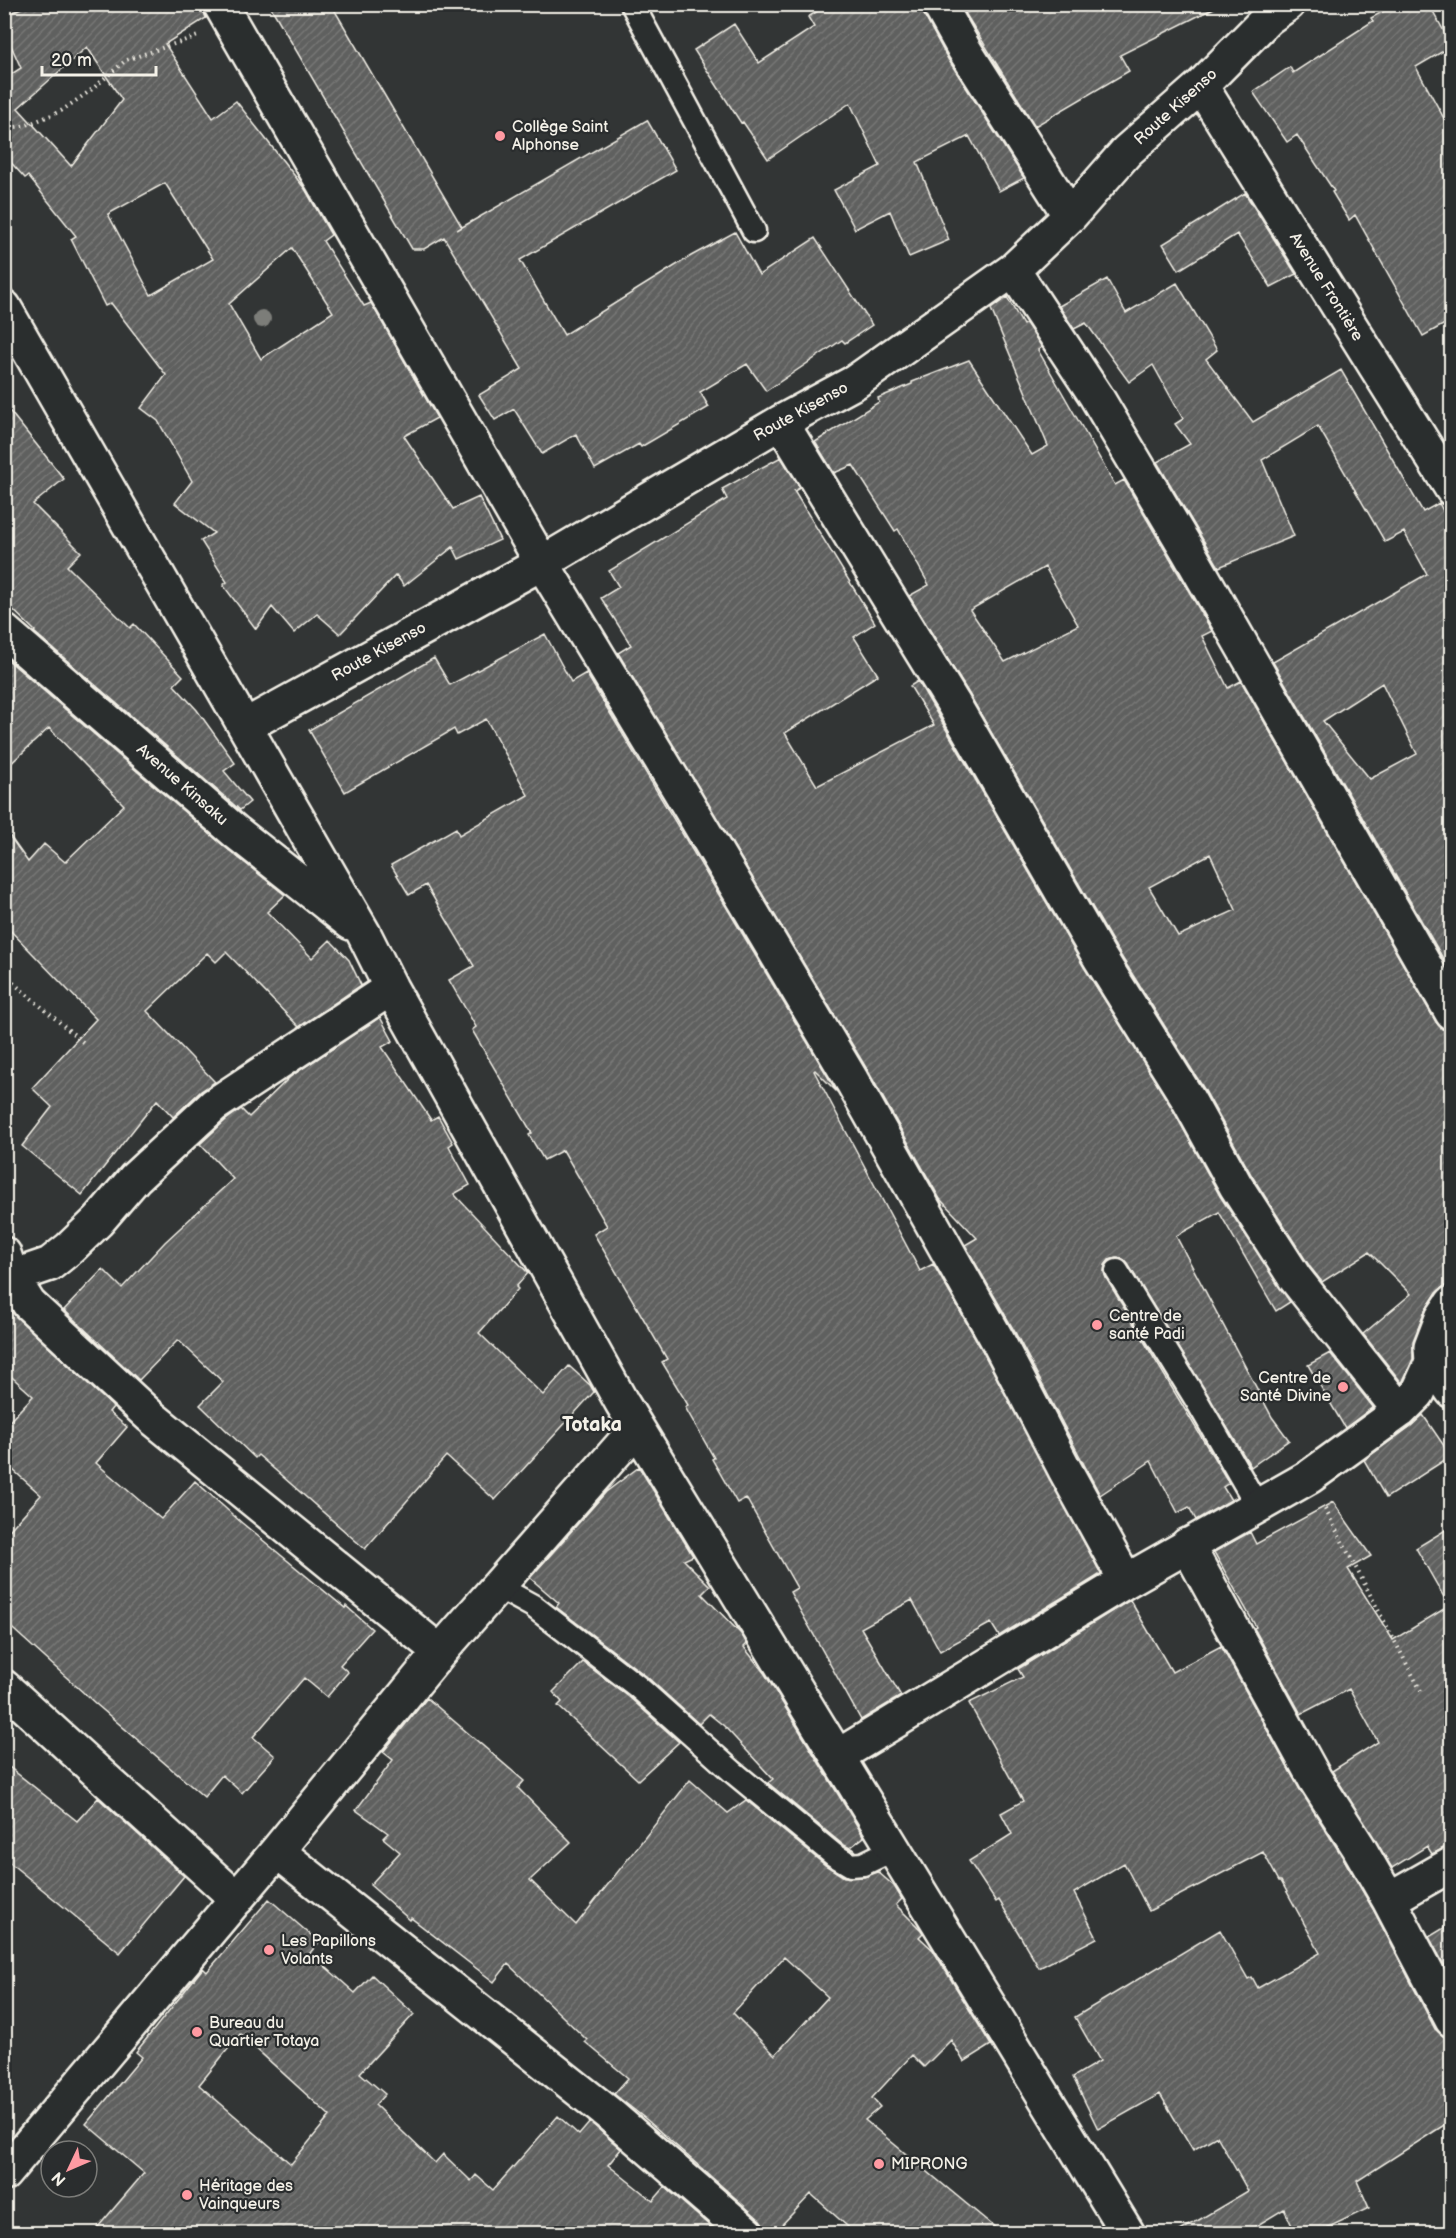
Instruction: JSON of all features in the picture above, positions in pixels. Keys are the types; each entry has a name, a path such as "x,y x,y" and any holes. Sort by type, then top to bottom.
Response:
{"street":[{"path":"939,4 964,49 1070,216"},
{"name":"Route Kisenso","path":"245,726 542,563 781,422 855,382 1013,270 1070,216 1127,151 1201,86 1272,9"},
{"path":"225,14 542,563 852,1081 998,1341 1126,1581"},
{"name":"Avenue Frontière","path":"1201,86 1452,489"},
{"path":"1013,270 1096,396 1188,551 1452,1013"},
{"path":"4,307 364,934 391,987 637,1428 838,1756 1116,2228"},
{"path":"781,422 952,703 1100,958 1188,1099 1236,1186 1295,1278 1400,1411"},
{"name":"Avenue Kinsaku","path":"4,631 237,833 364,934"},
{"path":"391,987 214,1105 135,1178 98,1221 50,1264 8,1265 29,1304 150,1416 441,1652"},
{"path":"838,1756 1126,1581 1309,1477 1400,1411 1418,1393 1431,1362 1431,1347 1442,1318 1452,1303"},
{"path":"1431,1362 1452,1391"},
{"path":"4,2174 278,1851 441,1652 637,1428"},
{"path":"1187,1545 1315,1779 1389,1900 1452,2020"},
{"path":"4,1688 237,1899"},
{"path":"278,1851 608,2113 748,2234"},
{"path":"1389,1900 1452,1864"}],"lane":[{"path":"632,4 754,231"},
{"path":"1117,1271 1197,1401 1257,1505"},
{"path":"637,1428 500,1588 533,1606 638,1687 733,1772 834,1855 851,1865 863,1864 892,1850"}],"path":[{"path":"4,129 27,125 61,111 90,91 126,60 212,31 225,14"},
{"path":"4,975 85,1044"},
{"path":"1309,1477 1422,1691"}],"building":[{"path":"30,4 201,4 206,18 165,44 213,118 236,101 305,189 331,235 323,241 364,306 371,303 437,418 404,436 453,509 479,497 500,540 459,559 453,547 404,586 396,575 340,634 317,614 294,633 272,607 256,629 223,585 227,582 201,541 214,533 175,503 192,481 158,421 141,408 166,375 111,303 105,306 71,239 76,236 28,176 25,178 4,155 4,79 21,68 4,30 4,16","holes":["87,47 122,100 71,166 18,108","165,183 213,259 151,295 108,214","292,248 333,312 261,359 229,304"]},
{"path":"269,4 331,4 462,227 457,230 647,120 676,170 520,260 564,335 691,256 735,232 759,275 815,238 872,325 845,343 842,340 766,391 747,364 700,392 709,407 641,447 639,444 595,469 576,434 542,454 514,409 495,420 479,395 522,369 444,237 424,249 412,249"},
{"path":"829,4 920,4 948,59 1024,178 999,191 969,136 917,162 949,240 909,257 890,211 855,229 834,190 880,166 850,103 768,159 743,122 741,123 694,50 734,24 759,63 814,27 808,17"},
{"path":"981,4 1222,4 1120,55 1129,71 1035,126 965,13"},
{"path":"1397,4 1429,4 1452,46 1416,67 1452,133 1452,320 1423,336 1355,215 1349,220 1332,192 1334,191 1297,135 1287,142 1253,92 1290,67 1293,73 1373,21 1371,18"},
{"path":"1245,193 1296,274 1271,287 1237,234 1179,270 1163,244"},
{"path":"1107,279 1126,313 1177,283 1217,350 1206,359 1253,422 1341,370 1423,512 1439,503 1452,529 1452,974 1273,662 1427,574 1404,532 1385,542 1318,426 1262,460 1294,536 1219,567 1157,462 1190,444 1175,424 1183,419 1153,365 1129,382 1086,323 1074,329 1059,306","holes":["1382,683 1417,754 1370,779 1323,721"]},
{"path":"1007,297 1023,325 1026,323 1042,347 1038,350 1115,485 1124,480 1212,631 1202,636 1228,688 1241,681 1436,1022 1442,1029 1452,1032 1452,1285 1443,1287 1437,1292 1425,1311 1413,1341 1413,1359 1402,1383 1363,1334 1411,1294 1369,1252 1322,1282 1310,1267 1252,1176 1204,1089 1116,948 969,694 909,596 929,585 898,529 895,531 853,465 834,473 815,442 879,402 878,398 969,360 1032,455 1048,446 991,309","holes":["1045,567 1078,625 1005,662 970,610","1210,854 1236,910 1178,936 1149,887"]},
{"path":"4,404 64,479 33,504 81,552 67,566 130,628 134,624 183,676 174,685 197,710 235,763 224,771 250,802 240,810 34,632 4,601"},
{"path":"781,457 800,488 794,491 875,623 854,637 878,675 785,733 817,786 934,725 910,686 918,681 1084,967 1172,1108 1220,1196 1290,1302 1276,1311 1219,1212 1176,1236 1272,1417 1289,1440 1251,1467 1128,1264 1123,1259 1116,1258 1109,1260 1105,1265 1106,1278 1229,1483 1223,1487 1231,1500 1196,1520 1189,1507 1178,1513 1151,1461 1100,1495 1015,1332 965,1245 977,1238 940,1199 868,1071 618,653 631,645 601,598 619,587 609,571 727,499 722,489"},
{"path":"545,634 571,682 586,673 836,1090 837,1092 814,1071 920,1271 933,1264 982,1350 1101,1574 999,1636 991,1623 940,1651 912,1600 861,1628 901,1696 861,1720 790,1592 797,1588 746,1498 737,1503 685,1407 688,1405 662,1362 667,1359 594,1234 607,1226 563,1150 544,1160 529,1135 532,1133 472,1030 476,1027 449,980 474,966 426,885 409,895 391,865 456,828 459,835 528,795 486,719 457,735 454,729 345,792 309,730 434,658 450,685"},
{"path":"8,660 225,847 285,895 267,912 312,958 330,940 349,960 361,985 299,1027 226,952 216,962 207,953 147,1011 215,1082 201,1091 173,1117 157,1100 82,1195 22,1146 52,1107 32,1088 96,1019 4,924 4,828 28,862 44,844 65,862 124,805 49,728 4,770 4,664"},
{"path":"380,1017 393,1041 382,1047 431,1120 438,1116 453,1143 449,1146 470,1185 454,1194 528,1273 516,1287 518,1289 479,1333 543,1395 569,1366 590,1385 594,1392 495,1500 446,1456 365,1549 258,1455 255,1458 200,1405 223,1382 178,1340 139,1380 64,1310 103,1269 122,1288 165,1242 233,1179 200,1144 241,1109 249,1117 290,1077"},
{"path":"4,1305 113,1407 109,1412 127,1427 96,1463 161,1519 195,1481 242,1523 372,1629 340,1665 348,1672 327,1697 304,1678 253,1737 275,1756 242,1793 222,1775 204,1797 4,1621 4,1536 41,1495 4,1462 4,1427 33,1396 4,1370"},
{"name":"Centre de Santé Divine","path":"1330,1353 1373,1407 1345,1428 1308,1365"},
{"path":"1423,1415 1451,1456 1386,1498 1364,1460"},
{"path":"639,1467 693,1556 684,1560 710,1586 702,1594 742,1635 747,1644 744,1647 765,1674 864,1837 851,1847 856,1851 842,1844 768,1783 773,1779 724,1726 709,1714 699,1724 646,1676 556,1607 559,1603 530,1578 606,1492"},
{"path":"1333,1502 1371,1556 1348,1569 1393,1640 1449,1606 1416,1548 1452,1526 1452,1845 1432,1854 1427,1846 1392,1868 1332,1771 1378,1742 1349,1689 1301,1714 1214,1552 1250,1532 1256,1544"},
{"path":"1130,1600 1172,1672 1221,1646 1299,1788 1373,1909 1435,2029 1443,2036 1452,2039 1452,2120 1357,2181 1369,2208 1314,2234 1296,2234 1284,2209 1243,2234 1175,2234 1248,2191 1217,2136 1193,2150 1160,2094 1098,2129 1073,2077 1100,2061 1075,2017 1220,1930 1248,1979 1252,1977 1258,1988 1320,1953 1263,1852 1149,1911 1124,1863 1074,1893 1097,1938 1039,1968 999,1900 996,1902 969,1861 1012,1834 1001,1813 1023,1801 969,1703 1023,1677 1018,1669"},
{"path":"583,1662 629,1697 679,1742 638,1780 558,1706 562,1702 553,1692"},
{"path":"427,1698 524,1781 518,1788 571,1842 530,1880 576,1925 690,1780 728,1813 746,1800 825,1865 844,1877 864,1877 878,1872 894,1886 902,1899 896,1905 921,1930 923,1933 919,1937 933,1950 991,2045 964,2062 951,2040 924,2067 912,2055 872,2098 880,2107 865,2120 1003,2234 856,2234 811,2194 773,2234 766,2234 765,2227 760,2220 647,2120 614,2094 628,2078 585,2042 587,2040 508,1964 494,1982 411,1918 410,1920 370,1885 400,1852 383,1838 388,1833 356,1810 393,1760 383,1752","holes":["784,1957 828,1997 775,2055 733,2013"]},
{"path":"4,1763 77,1821 98,1798 184,1876 120,1953 4,1858"},
{"path":"269,1899 319,1942 310,1953 355,1993 372,1975 414,2014 360,2073 385,2094 375,2105 435,2163 443,2154 471,2181 476,2175 493,2190 558,2116 579,2135 590,2122 621,2149 608,2165 653,2201 665,2187 719,2234 92,2234 144,2173 86,2124 142,2057 136,2052 203,1968 207,1972","holes":["240,2034 330,2116 291,2164 199,2085"]},
{"path":"1452,1923 1452,1979 1429,1937"}],"place":[{"name":"Collège Saint Alphonse","path":"500,136"},
{"name":"Centre de santé Padi","path":"1097,1325"},
{"name":"Centre de Santé Divine","path":"1343,1387"},
{"name":"Les Papillons Volants","path":"269,1950"},
{"name":"Bureau du Quartier Totaya","path":"197,2032"},
{"name":"MIPRONG","path":"879,2164"},
{"name":"Héritage des Vainqueurs","path":"187,2195"}],"district":[{"name":"Totaka","path":"592,1425"}]}
